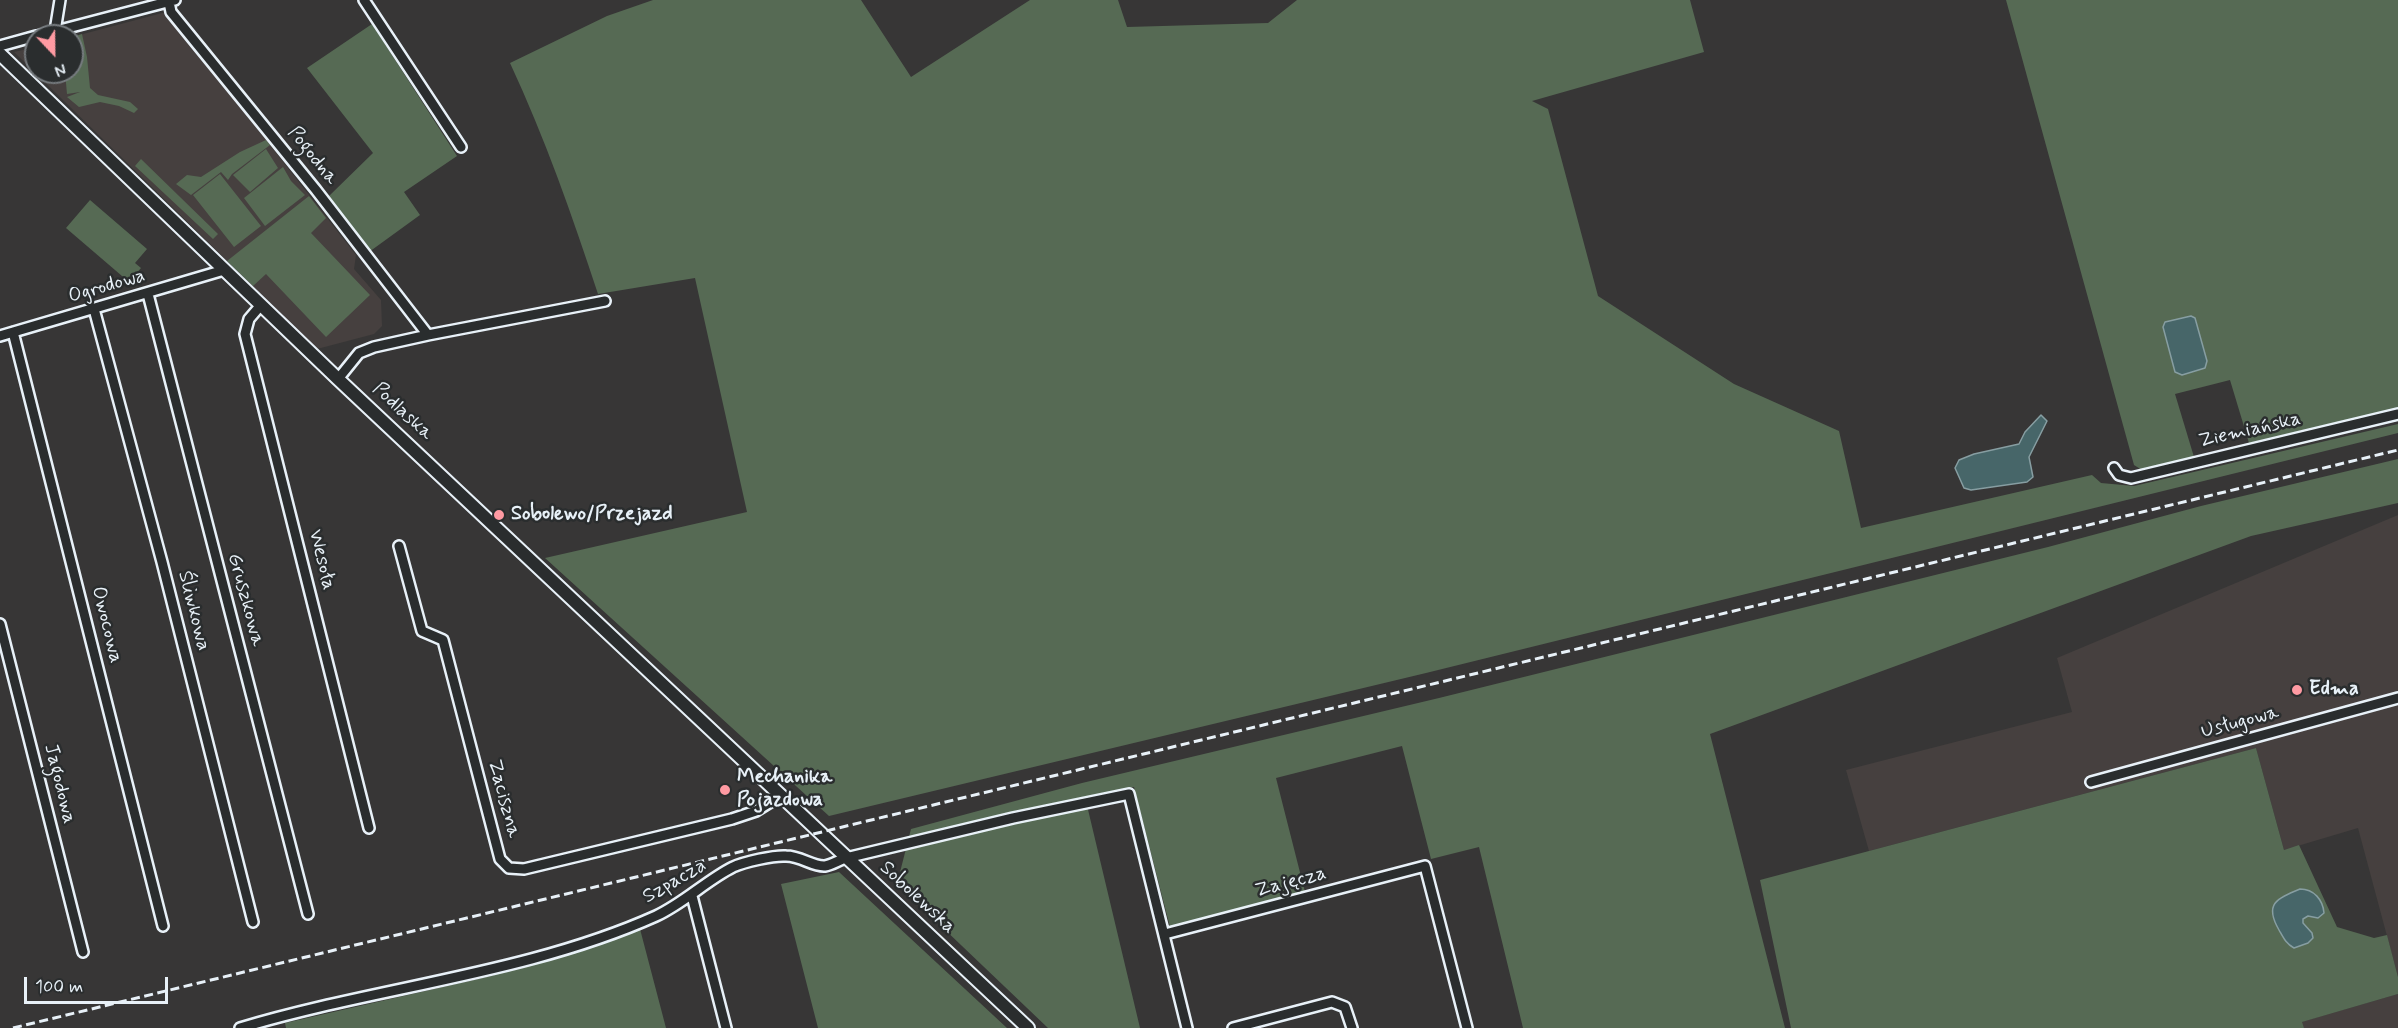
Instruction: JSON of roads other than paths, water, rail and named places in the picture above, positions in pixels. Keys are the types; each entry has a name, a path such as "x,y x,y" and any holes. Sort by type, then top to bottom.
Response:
{"street":[{"path":"56,24 60,0"},
{"path":"364,0 462,147"},
{"path":"82,24 172,1"},
{"name":"Pogodna","path":"172,1 171,12 316,190 428,335"},
{"path":"0,46 24,40"},
{"name":"Podlaska","path":"0,54 338,380 780,796"},
{"name":"Ogrodowa","path":"0,336 224,270"},
{"name":"Gruszkowa","path":"148,294 308,914"},
{"path":"338,380 359,353 374,347 605,301"},
{"name":"Wesoła","path":"261,305 249,320 245,334 369,828"},
{"name":"Śliwkowa","path":"94,309 159,550 253,922"},
{"name":"Owocowa","path":"13,332 163,926"},
{"name":"Ziemiańska","path":"2114,468 2119,475 2131,478 2398,414"},
{"name":"Zaciszna","path":"399,546 422,631 443,640 500,859 509,868 524,869 735,818 756,811 780,796"},
{"name":"Jagodowa","path":"0,624 83,952"},
{"name":"Usługowa","path":"2091,782 2398,698"},
{"name":"Szpacza","path":"240,1028 344,1000 504,966 612,932 657,915 692,896 734,867 784,855 826,866 846,858 1013,818 1129,794 1165,934"},
{"name":"Sobolewska","path":"780,796 1028,1028"},
{"name":"Zajęcza","path":"1165,934 1425,866 1467,1028"},
{"path":"692,896 726,1028"},
{"path":"1165,934 1187,1028"},
{"path":"1233,1028 1332,1002 1345,1007 1352,1028"}],"water":[{"path":"2191,316 2195,318 2207,361 2205,368 2182,375 2175,372 2163,327 2165,322"},
{"path":"2041,415 2047,421 2029,457 2033,477 2027,482 1971,490 1964,488 1955,468 1959,460 1974,454 2019,444 2025,432"},
{"path":"2300,889 2310,891 2317,896 2324,913 2318,918 2308,916 2303,919 2303,923 2312,933 2313,938 2308,943 2294,948 2279,930 2273,908 2284,896"}],"railway":[{"path":"13,1028 2398,450"}],"place":[{"name":"Sobolewo/Przejazd","path":"499,515"},
{"name":"Edma","path":"2297,690"},
{"name":"Mechanika Pojazdowa","path":"725,790"}]}
